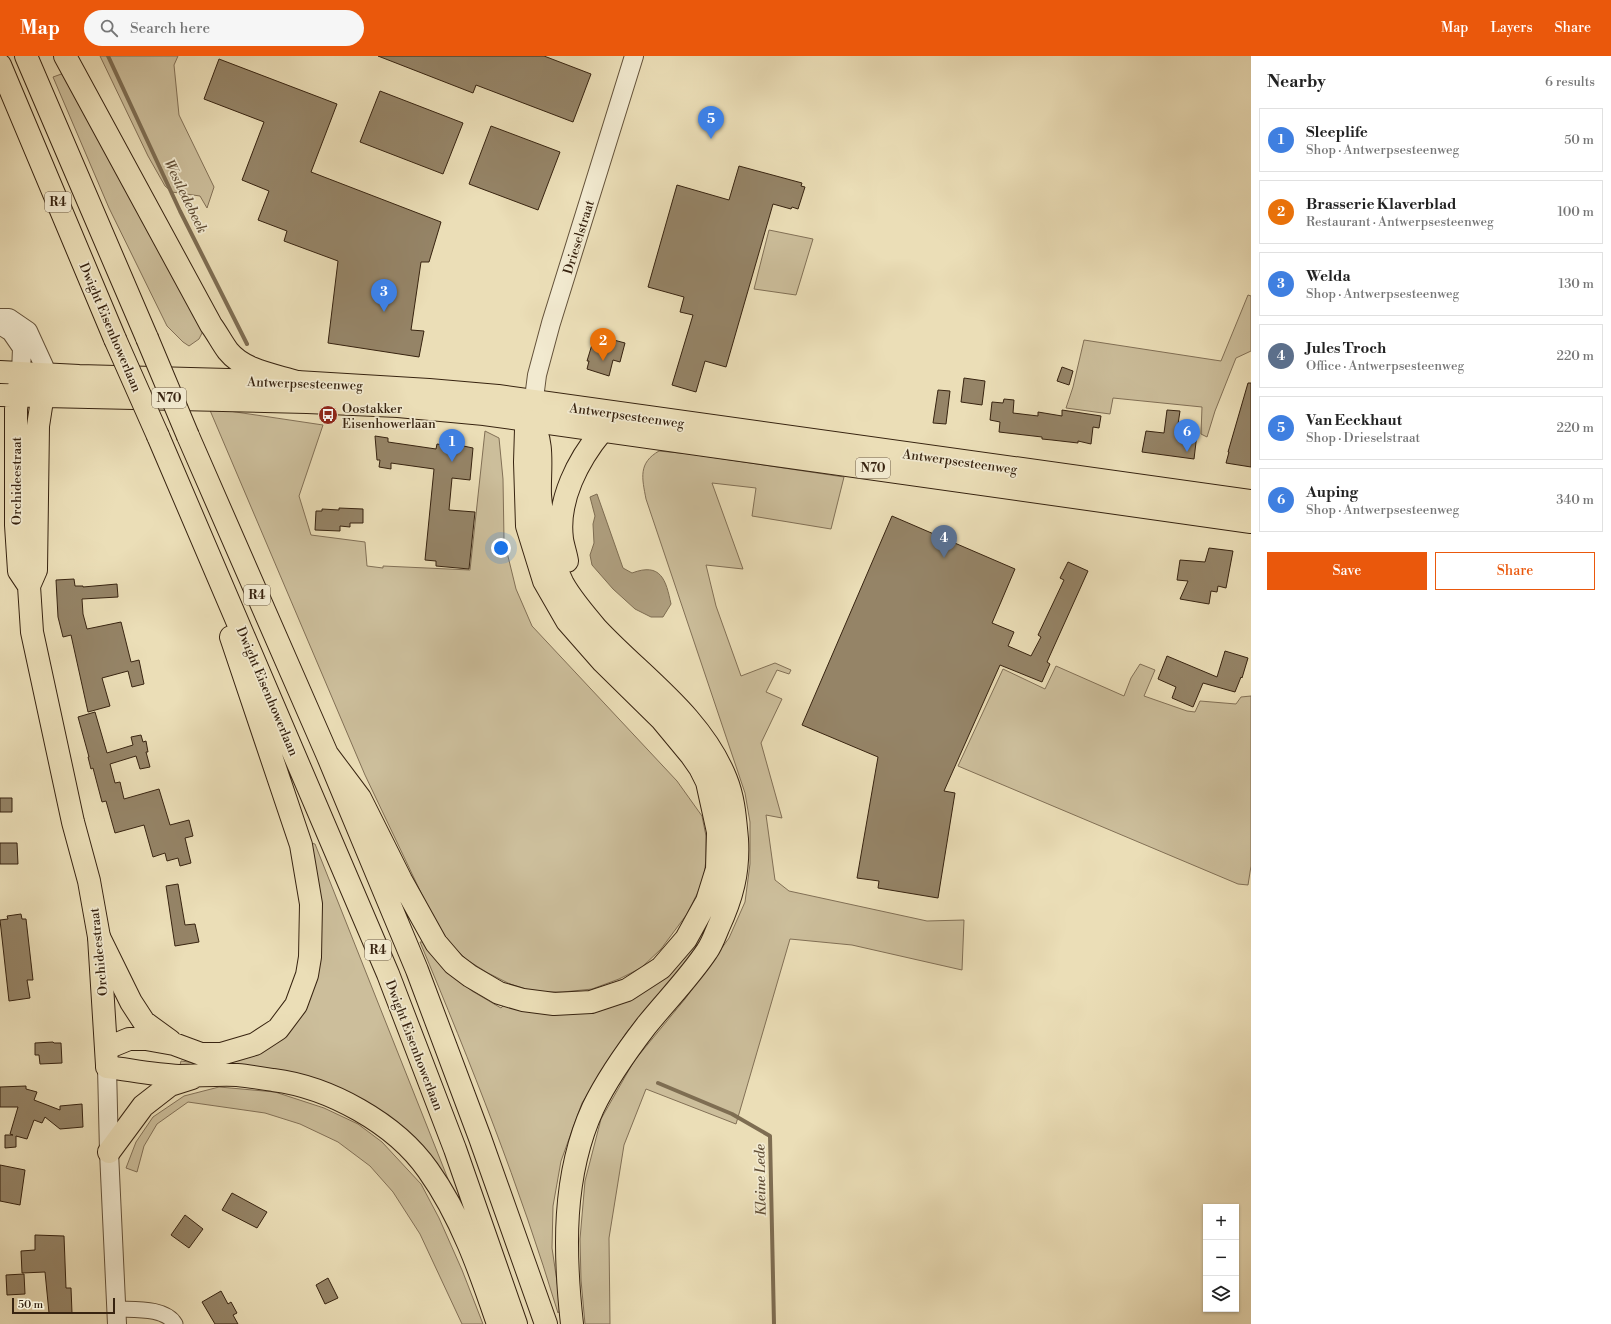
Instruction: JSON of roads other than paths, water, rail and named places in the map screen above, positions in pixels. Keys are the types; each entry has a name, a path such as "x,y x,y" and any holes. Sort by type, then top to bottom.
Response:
{"main road":[{"name":"R4","path":"26,56 188,436 327,754 420,977 485,1152 546,1324"},
{"path":"65,56 211,325 228,351 235,358 254,369 298,382"},
{"name":"Dwight Eisenhowerlaan","path":"0,65 115,339 222,582 388,974 455,1149 516,1324"},
{"name":"Antwerpsesteenweg","path":"0,372 45,375 298,382 498,396 532,411 602,430 854,456"},
{"name":"Orchideestraat","path":"21,374 9,396 16,414 16,525 19,570 29,586"},
{"name":"Orchideestraat","path":"45,375 38,426 36,570 29,586 32,632 70,808 89,880 98,937 107,1058"},
{"name":"Antwerpsesteenweg","path":"9,396 307,402 398,406 496,416 532,411 1154,498 1251,522"},
{"path":"532,411 538,431 540,498 550,553 564,585 582,612 609,642 682,712 703,736 725,776 733,799 738,857 734,887 724,916 708,950 646,1026 612,1074 593,1108 582,1139 569,1198 567,1232 568,1291 572,1324"},
{"path":"327,754 360,798 401,880 436,943 454,964 470,976 499,993 523,1000 554,1004 591,1002 627,990 662,968 686,939 707,901 717,869 718,832 707,782 691,755 662,720 603,662 567,621 544,581 527,526 525,505 526,429 532,411"},
{"path":"582,612 577,586 568,562 562,539 562,516 570,482 595,439 602,430"},
{"name":"Antwerpsesteenweg","path":"1154,498 1251,501"},
{"path":"98,937 130,1002 144,1022 174,1044 201,1054 221,1054 256,1044 278,1029 296,1005 307,975 310,957 311,904 301,845 232,642 222,582"},
{"path":"107,1058 129,1039 146,1039 174,1044"},
{"path":"107,1058 178,1076 236,1075 274,1080 306,1087 346,1103 378,1122 404,1144 428,1170 454,1211 482,1277 498,1324"},
{"path":"109,1152 143,1106 170,1085 200,1075"}],"street":[{"name":"Drieselstraat","path":"532,411 537,375 551,323 634,56"},
{"path":"0,318 9,318 28,331 44,366 45,375"},
{"path":"0,325 11,332 22,348 21,374"},
{"name":"Orchideestraat","path":"107,1058 109,1152 117,1316"},
{"path":"117,1316 153,1311 171,1318 174,1324"}],"waterway":[{"name":"Westledebeek","path":"108,56 180,211 247,344"},
{"name":"Kleine Lede","path":"658,1083 732,1114 770,1136 774,1324"}],"place":[{"name":"Van Eeckhaut","path":"711,139"},
{"name":"Welda","path":"384,312"},
{"name":"Brasserie Klaverblad","path":"603,361"},
{"name":"Oostakker Eisenhowerlaan","path":"328,415"},
{"name":"Auping","path":"1187,452"},
{"name":"Sleeplife","path":"452,462"},
{"name":"Jules Troch","path":"944,558"}]}
